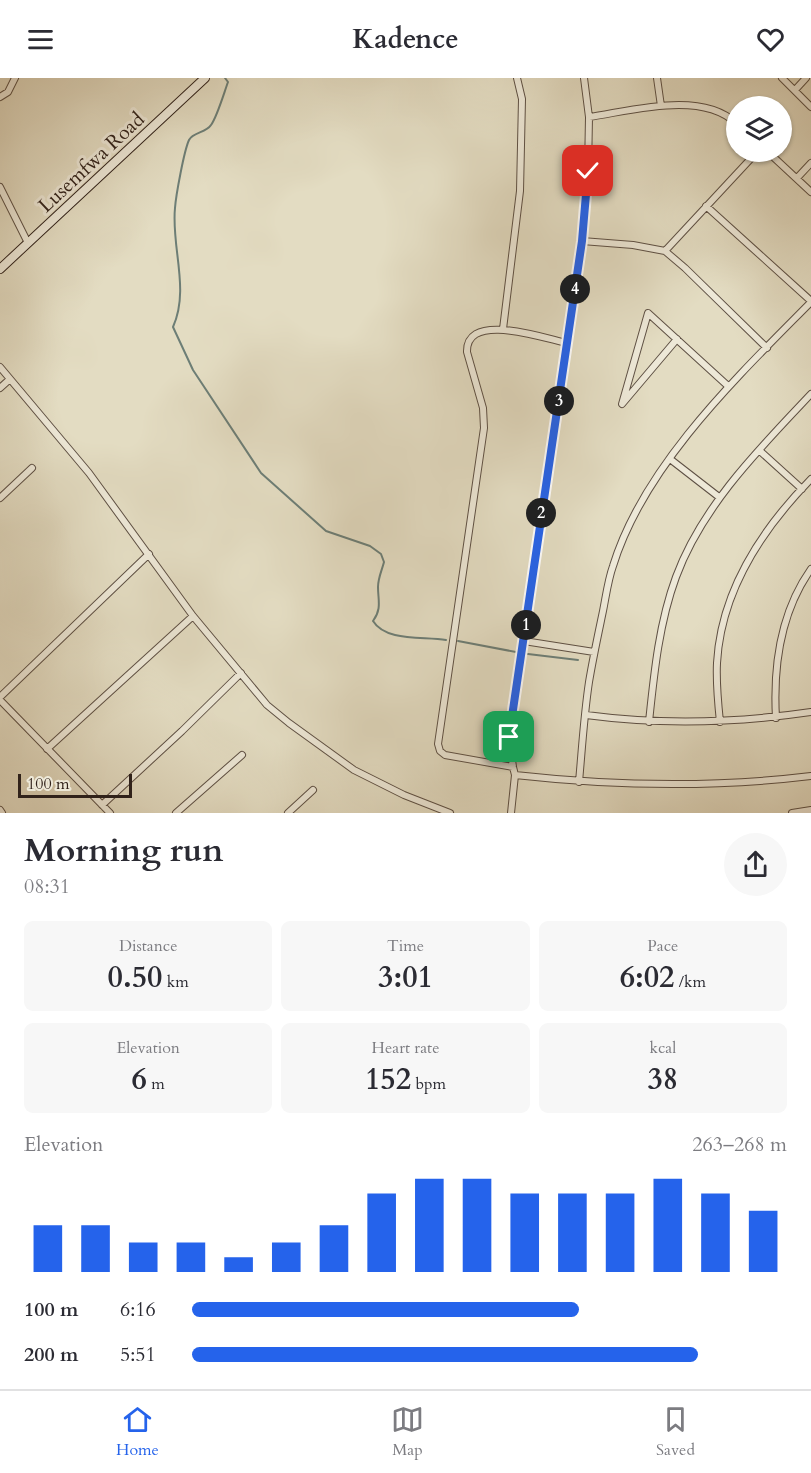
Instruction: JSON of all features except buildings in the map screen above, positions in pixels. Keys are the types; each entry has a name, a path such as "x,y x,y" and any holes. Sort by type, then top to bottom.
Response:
{"street":[{"path":"0,97 8,92 15,78"},
{"name":"Lusemfwa Road","path":"0,269 205,78"},
{"path":"503,329 520,191 522,99 517,78"},
{"path":"512,813 516,775 509,737 582,241 588,171 589,117 584,78"},
{"path":"657,78 661,106"},
{"path":"782,78 811,107"},
{"path":"795,90 806,78"},
{"path":"589,117 661,106 703,107 726,117"},
{"path":"665,251 748,162"},
{"path":"779,162 811,192"},
{"path":"797,178 811,164"},
{"path":"0,187 28,243"},
{"path":"579,782 588,684 594,652 613,566 628,528 670,459 728,386 811,302 706,206"},
{"path":"582,241 633,245 665,251 767,348"},
{"path":"677,339 622,404 648,313 677,339 728,386"},
{"path":"513,767 445,755 438,744 484,428 483,408 467,345 471,337 484,329 503,329 567,343"},
{"path":"0,367 89,473 193,616 267,705 354,770 404,795 450,813"},
{"path":"0,388 10,378"},
{"path":"649,722 658,657 675,578 687,551 719,497 811,394"},
{"path":"760,451 802,489"},
{"path":"670,459 719,497"},
{"path":"0,498 32,468"},
{"path":"720,722 717,661 725,619 735,588 760,540 781,512 811,479"},
{"path":"110,813 0,698 149,554"},
{"path":"776,718 774,688 781,634 796,593 811,569"},
{"path":"47,749 193,616"},
{"path":"524,641 594,652"},
{"path":"102,805 241,673"},
{"path":"586,715 649,722 720,722 776,718 811,712"},
{"path":"176,813 242,755"},
{"path":"516,775 579,782 703,785 811,776"},
{"path":"288,813 314,790"},
{"path":"792,813 811,810"}],"waterway":[{"path":"225,78 228,82 218,111 209,128 191,137 183,163 174,223 180,298 173,327 193,370 261,473 326,531 370,546 381,554 384,562 378,584 379,608 373,621 379,628 406,637 446,640"},
{"path":"458,641 516,652"},
{"path":"528,654 578,660"}],"route":[{"path":"509,737 582,241 588,171"}]}
